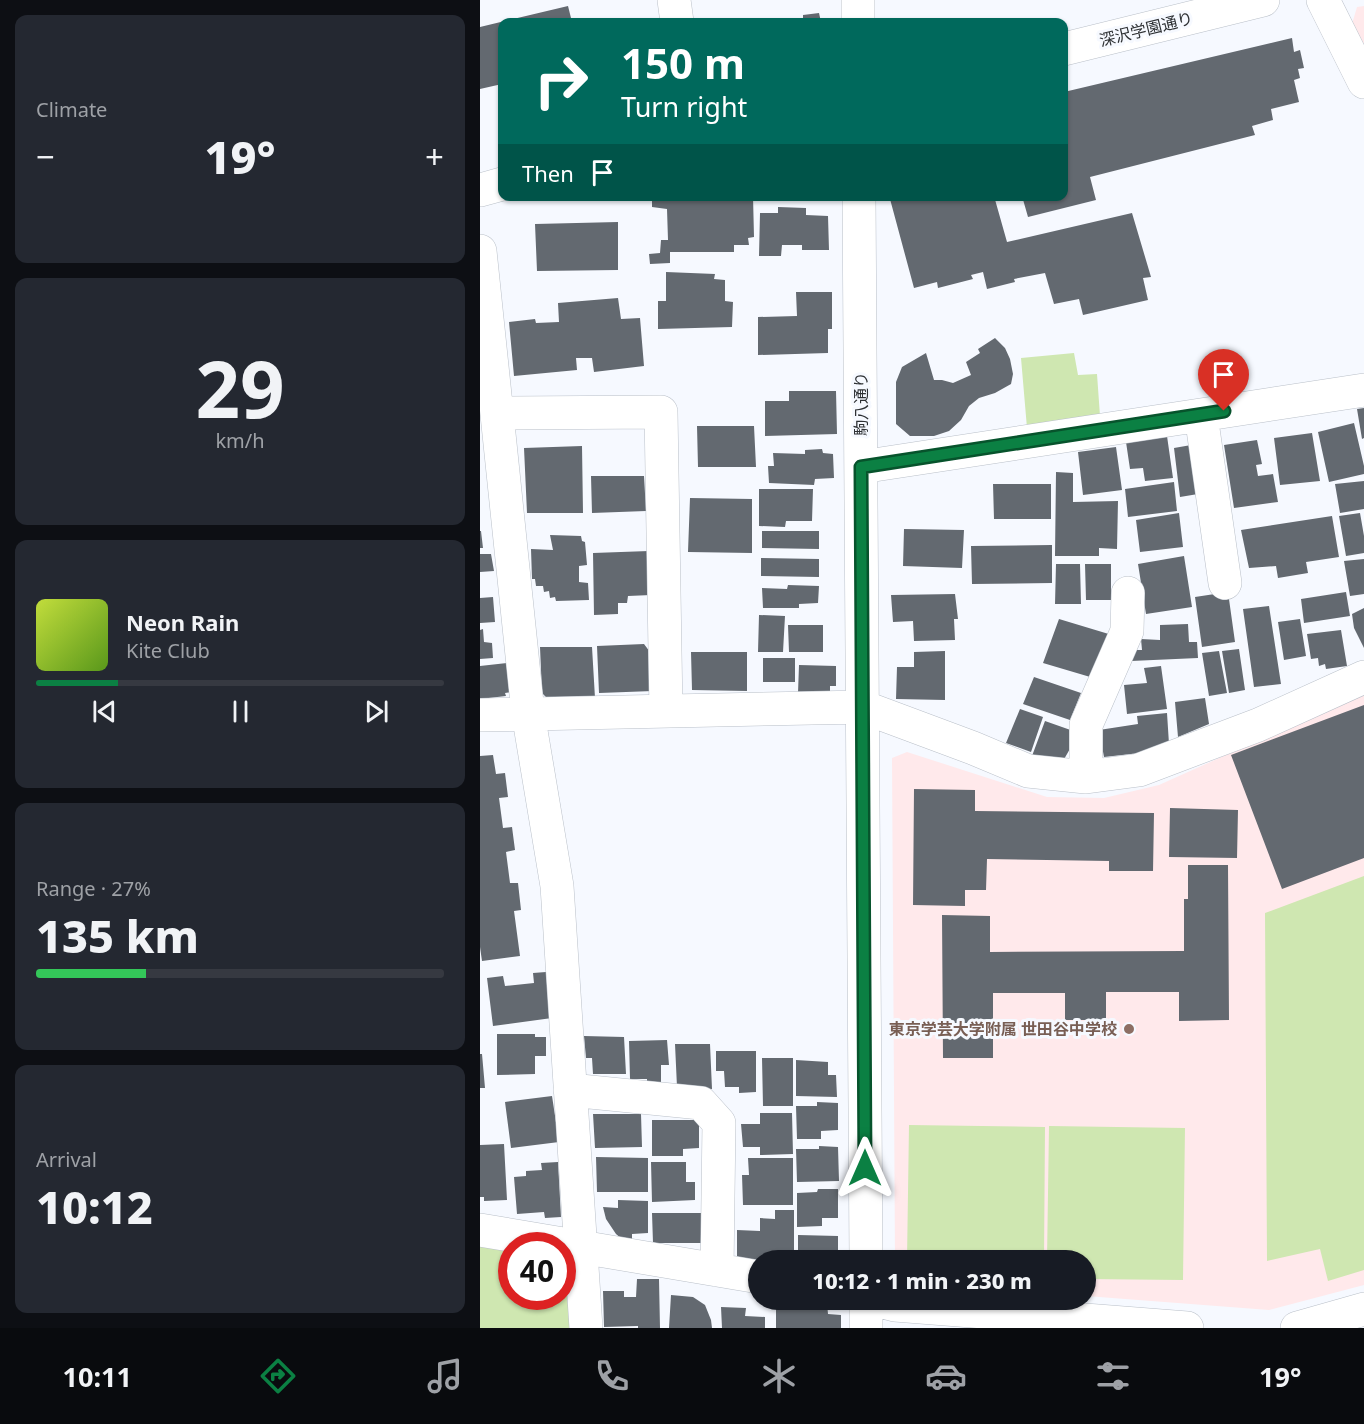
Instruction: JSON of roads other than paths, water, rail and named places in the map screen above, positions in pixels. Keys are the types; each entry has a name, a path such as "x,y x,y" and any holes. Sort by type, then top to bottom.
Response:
{"street":[{"path":"674,0 676,18"},
{"path":"858,0 858,18"},
{"name":"深沢学園通り","path":"1068,49 1263,0"},
{"path":"1323,0 1364,82"},
{"path":"480,190 498,185"},
{"name":"駒八通り","path":"859,201 866,1250"},
{"path":"480,251 497,413 491,467 556,886 586,1328"},
{"path":"861,467 1364,390"},
{"path":"497,413 661,412 666,711"},
{"path":"1201,415 1225,584"},
{"path":"1086,777 1086,725 1127,631 1128,593"},
{"path":"480,715 863,707 1028,771 1086,777 1139,770 1258,725 1364,677"},
{"path":"570,1090 701,1103 719,1123 717,1270"},
{"path":"480,1230 748,1275"},
{"path":"1297,1328 1364,1309"},
{"path":"866,1310 866,1328"},
{"path":"958,1310 1187,1328"}],"place":[{"name":"東京学芸大学附属 世田谷中学校","path":"1129,1029"}]}
